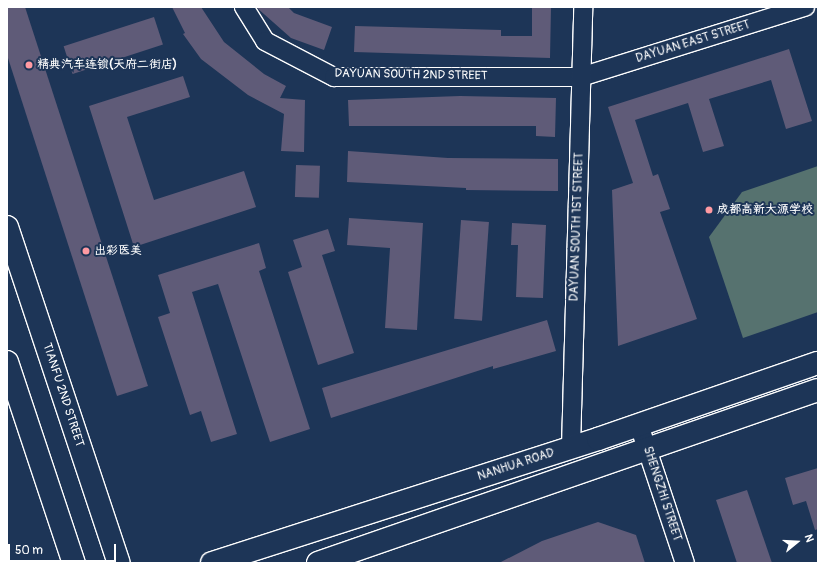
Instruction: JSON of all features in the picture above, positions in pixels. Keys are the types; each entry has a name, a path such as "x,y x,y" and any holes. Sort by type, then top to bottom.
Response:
{"main road":[{"name":"TIANFU 2ND STREET","path":"7,227 119,563"},
{"path":"7,362 74,563"},
{"name":"NANHUA ROAD","path":"212,563 571,448 818,364"},
{"path":"318,563 818,390"}],"street":[{"name":"DAYUAN SOUTH 2ND STREET","path":"244,7 265,40 334,77 581,77"},
{"name":"DAYUAN SOUTH 1ST STREET","path":"571,448 583,7"},
{"name":"DAYUAN EAST STREET","path":"581,77 804,7"},
{"name":"SHENGZHI STREET","path":"639,425 685,563"}],"green space":[{"path":"818,166 818,312 743,338 709,237 742,192"}],"building":[{"path":"7,7 25,7 148,386 117,396 7,55"},
{"path":"172,7 201,7 224,42 264,74 286,86 280,98 305,100 304,152 281,151 284,114 248,95 201,59 183,34 185,33"},
{"path":"256,7 288,7 294,13 332,27 324,50 291,38"},
{"path":"532,7 551,7 550,58 354,52 355,26 501,30 501,36 532,36"},
{"path":"154,17 163,45 73,74 64,46"},
{"path":"789,49 812,121 786,129 771,80 709,99 724,146 703,152 688,103 635,120 653,176 658,174 670,209 660,212 697,319 618,346 612,190 633,183 608,107"},
{"path":"183,76 190,97 127,117 154,200 244,171 256,207 134,247 89,106"},
{"path":"460,96 556,98 555,137 536,136 536,126 349,126 348,100"},
{"path":"348,151 448,158 558,159 558,191 466,190 466,188 347,182"},
{"path":"296,165 320,166 319,198 295,197"},
{"path":"349,218 423,223 417,330 385,328 390,248 347,245"},
{"path":"461,220 489,222 482,321 454,319"},
{"path":"512,223 546,225 543,298 516,297 518,245 511,245"},
{"path":"328,229 335,251 322,255 354,353 318,365 288,272 302,267 293,240"},
{"path":"259,243 266,268 259,271 310,429 270,442 218,284 192,292 237,434 211,442 201,411 190,415 158,317 170,313 158,275"},
{"path":"547,320 556,351 493,369 493,366 331,418 322,388"},
{"path":"818,468 818,529 815,530 806,501 793,505 785,478"},
{"path":"747,490 772,563 737,563 716,500"},
{"path":"598,522 636,535 645,563 499,563 542,541"}],"place":[{"name":"精典汽车连锁(天府二街店)","path":"29,65"},
{"name":"成都高新大源学校","path":"709,210"},
{"name":"出彩医美","path":"86,251"}]}
